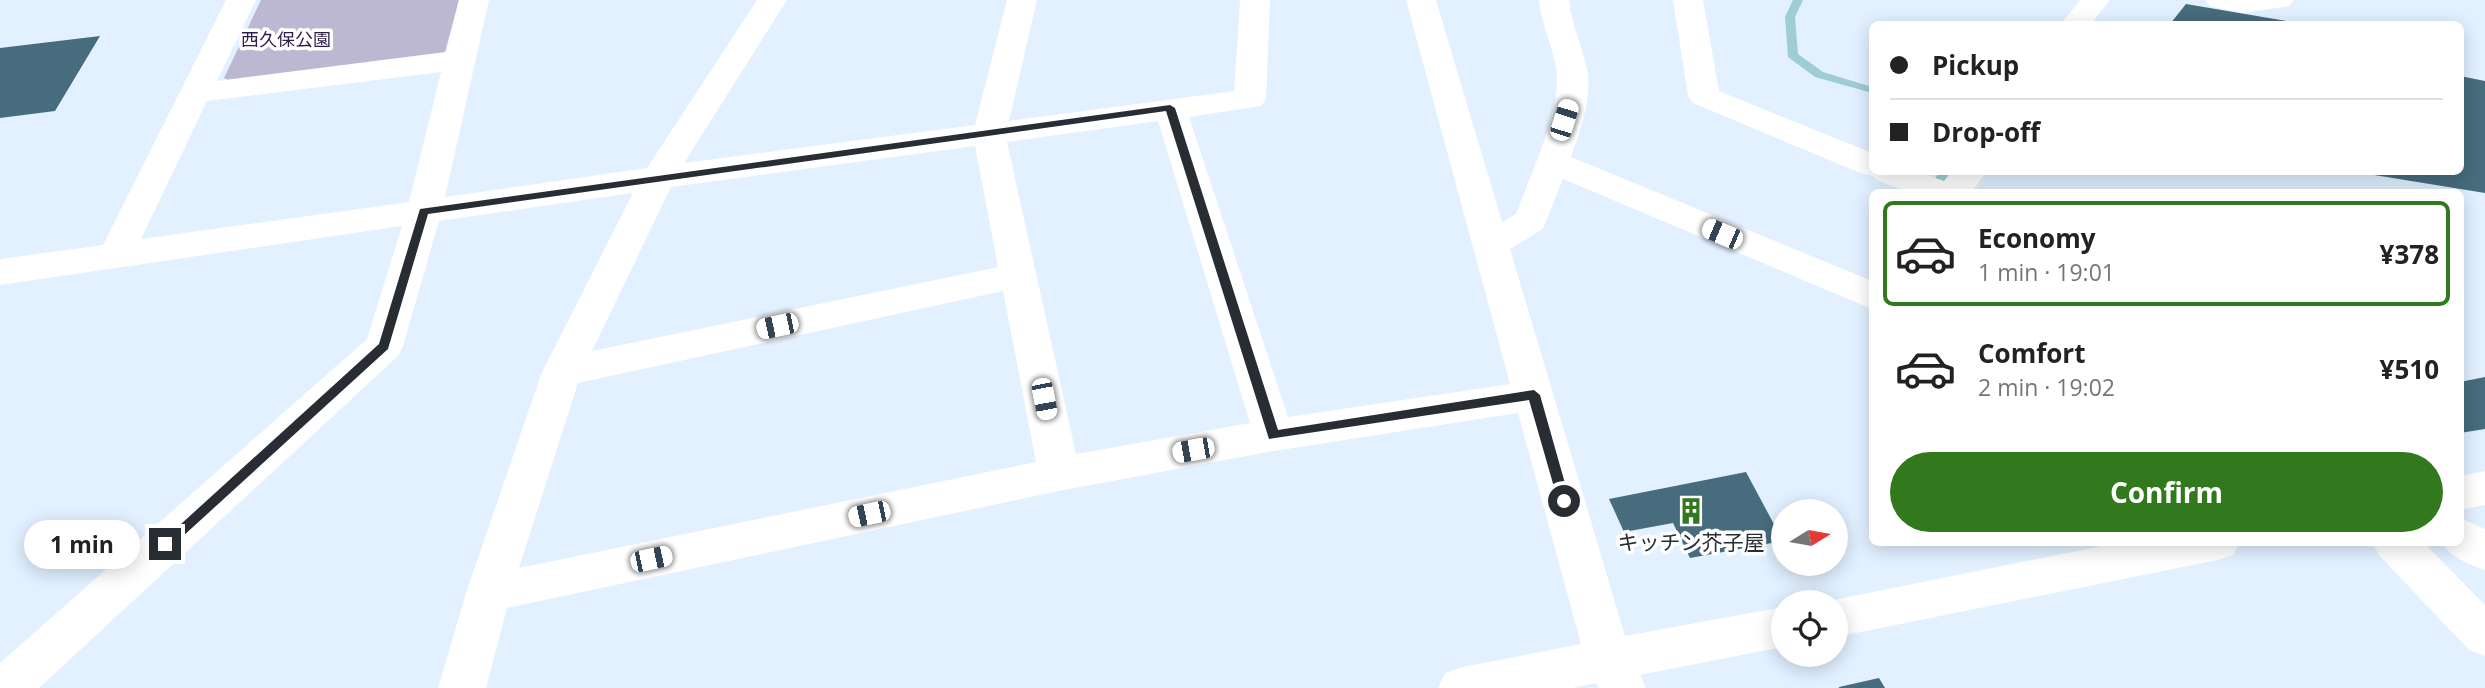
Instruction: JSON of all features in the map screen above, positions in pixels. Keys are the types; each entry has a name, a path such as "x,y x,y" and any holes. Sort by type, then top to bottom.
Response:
{"street":[{"path":"115,256 241,0"},
{"path":"6,688 384,346 424,211 474,0"},
{"path":"462,688 488,593 562,372 658,178 772,0"},
{"path":"1022,0 989,134 1059,474"},
{"path":"0,272 658,178 1250,99 1255,0"},
{"path":"1421,0 1615,674"},
{"path":"1491,244 1531,222 1571,99 1573,76 1554,18 1554,0"},
{"path":"1688,0 1704,96 1869,164"},
{"path":"2078,21 2095,0"},
{"path":"2220,0 2231,4 2256,5 2279,0"},
{"path":"195,93 459,60"},
{"path":"1170,108 1273,435"},
{"path":"1551,161 1869,295"},
{"path":"1898,175 1933,189"},
{"path":"562,372 1018,275"},
{"path":"488,593 1059,474 1273,435 1534,395"},
{"path":"2464,492 2485,488"},
{"path":"2464,539 2485,552"},
{"path":"1848,614 2104,553 2177,546"},
{"path":"2399,546 2485,636"},
{"path":"1462,688 1615,674 1771,630"}],"green space":[{"name":"西久保公園","path":"261,0 459,0 445,52 430,60 235,83 224,78"}],"building":[{"path":"2186,4 2287,21 2172,21"},
{"path":"100,36 55,111 0,118 0,48"},
{"path":"2464,77 2485,81 2485,193 2374,175 2464,175"},
{"path":"2485,377 2485,429 2464,432 2464,381"},
{"name":"キッチン芥子屋","path":"1746,472 1771,519 1771,543 1690,558 1673,523 1624,532 1609,499"},
{"path":"1879,678 1885,688 1839,688 1839,687"}],"waterway":[{"path":"1798,0 1790,17 1792,55 1819,74 1869,89"},
{"path":"1935,189 1943,175"}],"place":[{"name":"キッチン芥子屋","path":"1691,511"}],"route":[{"path":"165,544 384,346 424,211 1170,108 1273,435 1534,395 1564,501"}]}
